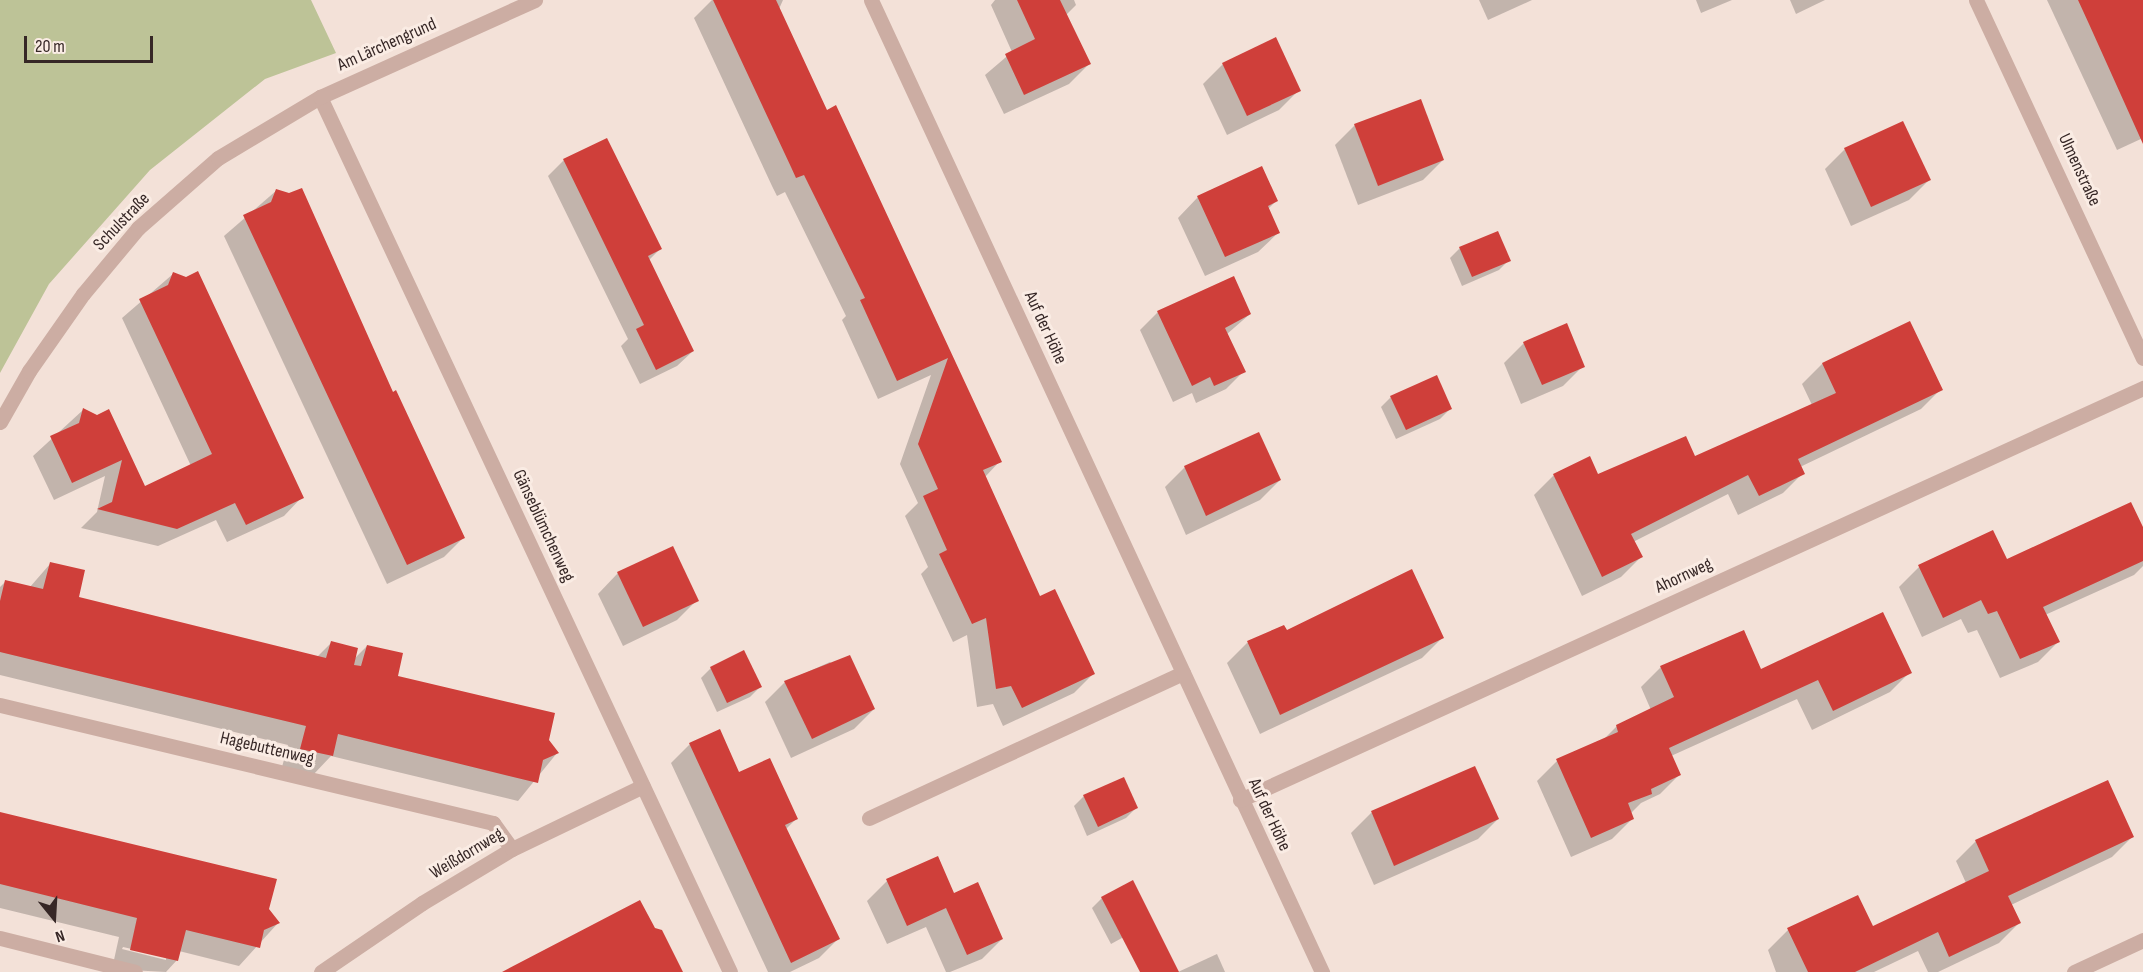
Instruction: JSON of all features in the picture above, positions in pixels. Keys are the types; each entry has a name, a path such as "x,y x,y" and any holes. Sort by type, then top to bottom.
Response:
{"street":[{"name":"Am Lärchengrund","path":"320,97 535,0"},
{"name":"Auf der Höhe","path":"871,0 1240,800 1322,972"},
{"name":"Ulmenstraße","path":"1976,0 2143,358"},
{"name":"Schulstraße","path":"0,422 43,352 138,228 218,158 320,97"},
{"name":"Gänseblümchenweg","path":"320,97 730,972"},
{"name":"Ahornweg","path":"1240,800 2143,388"},
{"path":"869,818 1183,674"},
{"name":"Hagebuttenweg","path":"0,705 493,823 512,849"},
{"name":"Weißdornweg","path":"321,972 422,903 512,849 644,786"},
{"path":"0,938 135,972"},
{"path":"2074,972 2143,940"}],"green space":[{"path":"0,0 311,0 336,53 265,79 150,170 49,284 0,373"}],"building":[{"path":"713,0 776,0 827,110 836,105 1002,462 983,470 1040,596 1055,589 1095,674 1022,708 1011,686 996,689 986,618 972,624 939,554 947,550 923,496 938,489 918,444 948,358 897,381 860,300 865,298 804,175 796,178"},
{"path":"1017,0 1060,0 1091,64 1024,95 1005,54 1035,39"},
{"path":"2078,0 2143,0 2143,144 2089,24"},
{"path":"1276,37 1301,91 1247,116 1222,63"},
{"path":"1421,99 1444,160 1378,186 1354,124"},
{"path":"1903,121 1931,180 1871,207 1844,148"},
{"path":"607,138 662,249 648,256 694,351 656,370 636,329 644,325 563,159"},
{"path":"1262,166 1278,201 1268,206 1280,233 1225,257 1197,196"},
{"path":"302,188 393,392 396,390 465,538 407,565 243,215 271,202 276,189 289,193"},
{"path":"1498,231 1511,261 1472,277 1459,247"},
{"path":"198,271 304,498 246,525 235,503 177,529 97,509 112,502 122,460 72,483 50,436 79,423 83,408 97,415 109,409 145,486 212,454 139,299 168,285 173,272 186,277"},
{"path":"1234,276 1251,314 1225,328 1246,372 1214,386 1210,377 1192,386 1157,311"},
{"path":"1910,321 1943,390 1798,459 1805,474 1759,496 1748,475 1631,534 1643,557 1602,577 1553,474 1590,456 1598,474 1686,436 1695,456 1836,393 1822,363"},
{"path":"1567,323 1585,367 1542,385 1523,342"},
{"path":"1437,375 1452,409 1406,430 1390,396"},
{"path":"1259,432 1281,480 1206,516 1184,466"},
{"path":"2131,502 2143,527 2143,561 2043,607 2060,642 2020,659 1997,611 1988,614 1981,600 1943,618 1918,565 1993,530 2007,559"},
{"path":"673,546 699,601 643,627 617,572"},
{"path":"50,562 85,570 79,597 326,658 331,641 358,648 354,665 361,666 367,645 403,653 398,676 555,713 549,740 559,753 543,760 538,783 338,734 333,756 300,749 306,726 0,652 0,601 5,580 43,589"},
{"path":"1412,569 1444,638 1280,715 1247,641 1284,625 1287,630"},
{"path":"1883,612 1912,673 1833,711 1818,680 1669,748 1681,775 1651,789 1652,794 1628,803 1634,819 1591,838 1556,759 1618,732 1616,725 1674,697 1660,666 1744,630 1761,669"},
{"path":"744,650 762,687 727,703 710,667"},
{"path":"850,655 875,709 812,739 784,681"},
{"path":"720,729 739,772 770,758 798,819 785,825 840,939 791,963 689,743"},
{"path":"1475,766 1499,819 1394,866 1371,811"},
{"path":"1124,777 1138,808 1098,827 1083,795"},
{"path":"2108,780 2134,837 2008,896 2021,923 1949,957 1938,932 1855,972 1808,972 1787,928 1858,895 1873,926 1989,871 1975,840"},
{"path":"0,812 277,879 269,909 280,923 264,930 260,948 186,930 178,961 130,950 137,918 0,884"},
{"path":"938,856 954,893 978,882 1003,939 967,955 946,908 907,926 886,879"},
{"path":"1133,880 1179,972 1140,972 1101,897"},
{"path":"640,900 655,928 662,930 683,972 502,972"}]}
